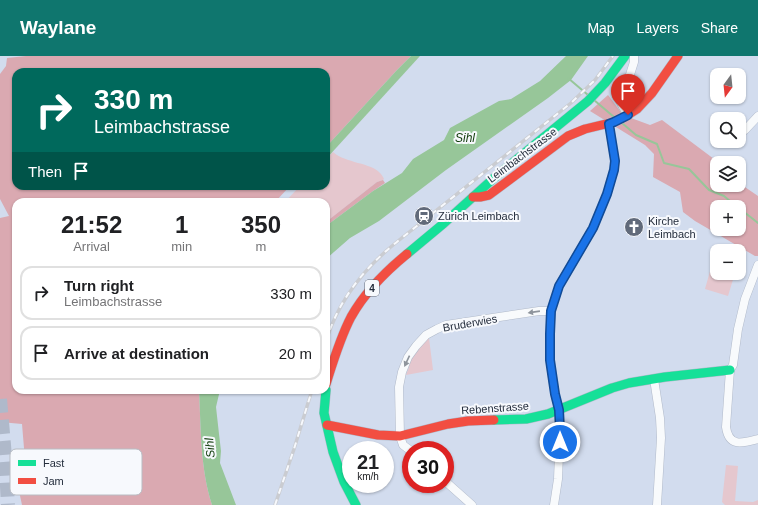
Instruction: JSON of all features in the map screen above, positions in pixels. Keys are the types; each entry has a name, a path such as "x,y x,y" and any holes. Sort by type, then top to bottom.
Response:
{"street":[{"name":"4","path":"473,197 590,99 625,56"},
{"path":"625,116 621,103 634,62 634,56"},
{"name":"Leimbachstrasse","path":"330,370 334,356 351,317 364,297 395,264 473,197 480,197 489,194 568,136 578,131 612,123 636,109 652,93 678,56"},
{"path":"746,128 758,116"},
{"path":"554,505 558,479 560,437 559,410 550,360 551,311 559,286 593,228 607,194 615,161 612,123"},
{"path":"758,265 745,299 738,328 733,365 730,370 726,427 730,438 739,443 744,443 758,438"},
{"name":"Bruderwies","path":"400,436 399,387 402,372 408,357 426,335 446,325 539,311 551,311"},
{"name":"Rebenstrasse","path":"327,426 378,435 400,436 448,424 468,421 526,419 548,414 612,388 629,383 688,374 730,370"},
{"path":"654,379 660,418 661,438 657,505"},
{"path":"326,394 324,407 333,452 344,482 356,505"},
{"path":"400,436 402,442"},
{"path":"454,489 472,505"}],"shaded area":[{"path":"26,56 411,56 330,143 330,68 12,68 12,190 286,190 279,198 12,198 12,394 199,394 203,462 212,505 22,505 20,495 142,495 142,449 24,449 22,424 0,422 0,218 9,216 0,199 0,74 6,66 7,58"},
{"path":"608,95 623,115 650,125 662,120 710,156 710,192 746,192 746,188 758,196 758,256 755,256 746,251 746,244 734,244 721,236 746,236 746,200 710,200 710,230 683,212 680,192 653,177 654,154 645,145 590,111"},
{"path":"333,152 344,159 371,167 381,174 384,179 377,182 330,219 330,198 289,198 296,190 330,190 330,155"},
{"path":"383,180 385,183 330,223 330,219 377,182"},
{"path":"710,271 710,280 733,280 728,296 705,289"},
{"path":"429,338 433,370 406,375 409,367 407,366 411,358 419,347"},
{"path":"726,465 738,466 735,501 753,502 758,500 758,505 725,505 722,502"}],"water":[{"path":"411,56 420,56 330,155 330,143"},
{"name":"Sihl","path":"566,56 588,56 571,80 548,98 446,170 379,221 350,238 330,256 330,223 373,191 402,173 413,159 444,140 450,128 499,101 511,99 540,81"},
{"name":"Sihl","path":"199,394 219,394 216,407 221,451 220,463 236,505 212,505 205,477"}],"waterway":[{"path":"568,78 588,95"},
{"path":"594,100 614,117"},
{"path":"622,123 636,135 657,144 664,163 689,169 709,190 724,196 729,200"},
{"path":"746,214 758,223"}],"tunnel":[{"path":"0,399 8,505"}],"railway":[{"path":"330,329 338,311 354,285 374,262 398,241 571,103 595,80 613,56"},
{"path":"275,505 311,394"}],"traffic: fast":[{"path":"407,254 494,178 588,101 605,83 625,56"},
{"path":"494,420 526,419 548,414 612,388 629,383 665,377 730,370"},
{"path":"326,394 324,413 333,452 344,482 356,505"}],"traffic: jam":[{"path":"473,197 489,195 568,136 585,129 614,122 637,109 652,93 678,56"},
{"path":"330,372 343,333 351,317 376,283 407,254"},
{"path":"327,425 378,435 400,436 448,424 468,421 494,420"}],"place":[{"name":"Zürich Leimbach","path":"424,216"},
{"name":"Kirche Leimbach","path":"634,227"}],"route":[{"path":"560,442 559,410 550,360 551,311 559,286 593,228 607,194 615,161 609,124 628,115"}]}
